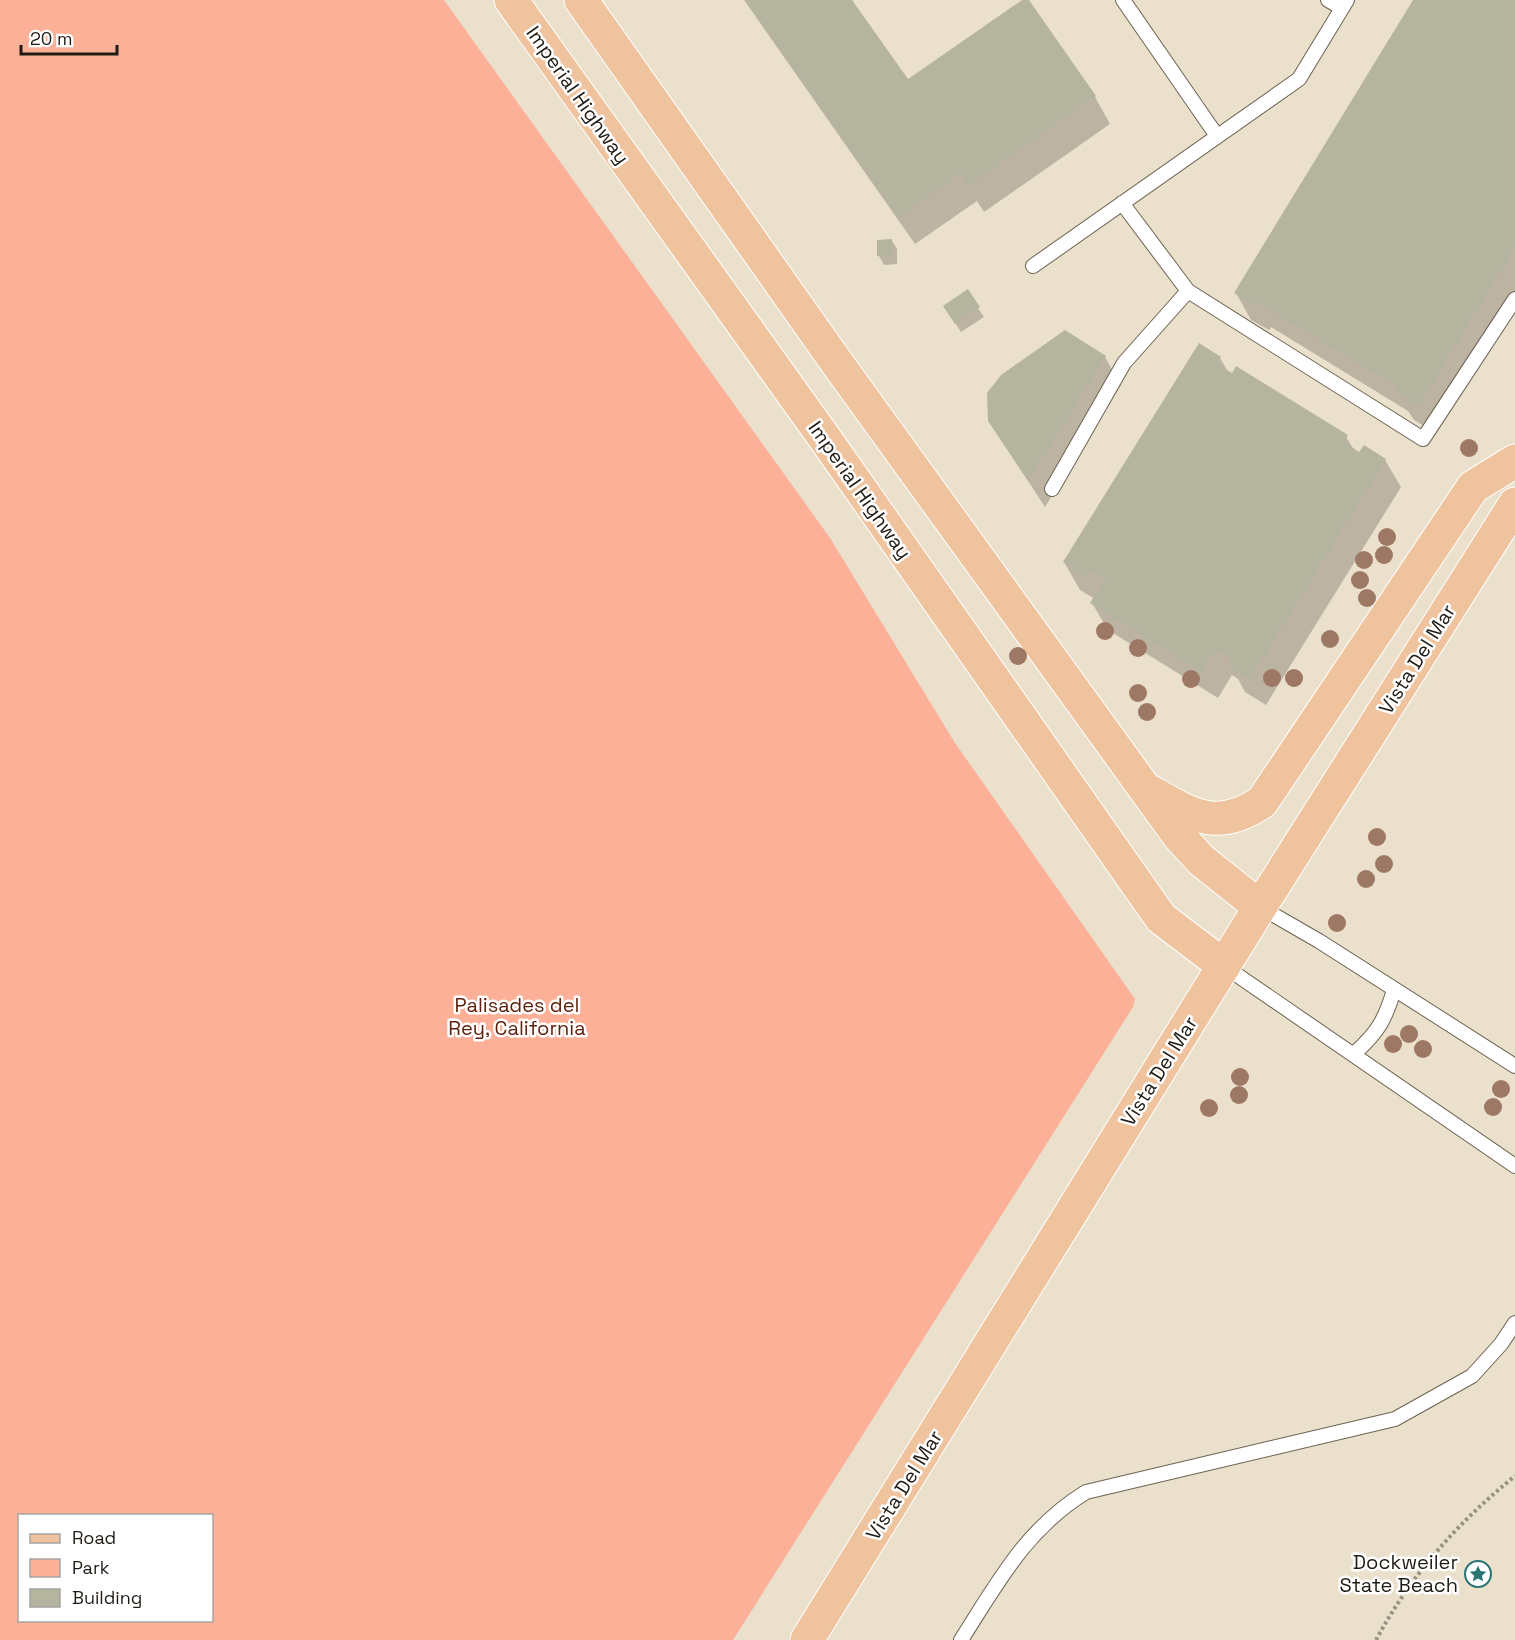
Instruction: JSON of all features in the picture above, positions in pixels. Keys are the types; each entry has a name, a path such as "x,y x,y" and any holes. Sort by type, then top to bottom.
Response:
{"main road":[{"name":"Imperial Highway","path":"511,0 826,440 1161,918 1224,966"},
{"path":"581,0 843,372 1179,837 1201,860 1260,907"},
{"path":"1142,787 1186,813 1215,820 1243,815 1262,802 1473,487 1515,461"},
{"name":"Vista Del Mar","path":"807,1640 1260,907 1515,504"}],"lane":[{"path":"1123,0 1217,136"},
{"path":"1033,266 1299,79 1344,4 1328,0"},
{"path":"1122,203 1188,291 1423,439 1515,299"},
{"path":"1052,489 1124,363 1188,291"},
{"path":"1260,907 1515,1066"},
{"path":"1224,966 1354,1053 1515,1166"},
{"path":"1354,1053 1376,1033 1387,1015 1394,990"},
{"path":"961,1640 1014,1556 1039,1528 1065,1505 1086,1492 1395,1419 1472,1376 1501,1344 1515,1323"}],"path":[{"path":"1376,1640 1392,1610 1444,1541 1515,1476"}],"green space":[{"name":"Palisades del Rey, California","path":"0,0 444,0 830,538 955,743 1135,999 1133,1007 733,1640 0,1640"}],"building":[{"path":"745,0 852,0 908,79 1022,0 1029,0 1096,96 968,186 960,174 898,218"},
{"path":"1413,0 1515,0 1515,247 1419,406 1396,393 1399,388 1255,301 1253,304 1234,293"},
{"path":"892,239 893,256 877,256 877,240"},
{"path":"968,289 980,307 955,324 943,306"},
{"path":"1065,330 1106,356 1028,481 988,421 987,393 1001,375"},
{"path":"1199,343 1221,357 1216,364 1232,373 1236,366 1348,435 1344,442 1359,452 1364,445 1386,459 1250,679 1228,665 1232,658 1216,649 1202,672 1090,603 1105,580 1090,570 1086,577 1063,562"}],"place":[{"name":"Dockweiler State Beach","path":"1478,1574"}]}
